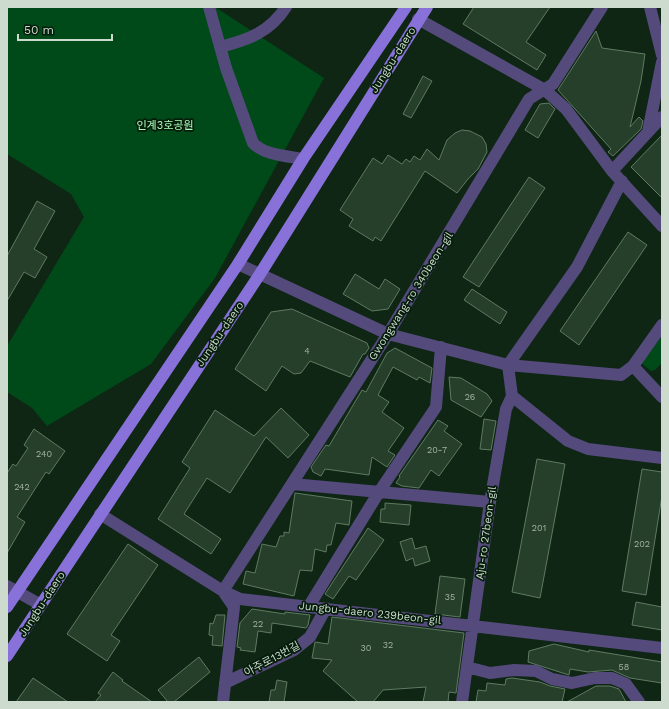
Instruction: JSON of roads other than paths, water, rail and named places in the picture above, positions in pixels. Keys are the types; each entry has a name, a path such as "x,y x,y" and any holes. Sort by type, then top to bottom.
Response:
{"main road":[{"name":"Jungbu-daero","path":"7,607 12,589 238,264 303,159 406,7"},
{"name":"Jungbu-daero","path":"7,656 260,274 418,19 427,7"}],"street":[{"path":"209,7 239,109 253,143 258,148 266,151 303,159"},
{"path":"220,47 235,44 264,31 277,20 286,7"},
{"name":"Gwongwang-ro 340beon-gil","path":"223,591 388,334 529,99 553,84 602,7"},
{"path":"650,7 662,55"},
{"path":"418,19 545,90 566,109 612,171 662,226"},
{"path":"648,132 662,62"},
{"path":"612,171 662,117"},
{"path":"508,365 577,267 622,181"},
{"path":"238,264 388,334 508,365 621,375 632,366 662,325"},
{"path":"309,606 379,492 436,407 441,347"},
{"name":"Aju-ro 27beon-gil","path":"462,702 490,502 506,409 512,396 508,365"},
{"path":"632,366 662,397"},
{"path":"512,396 568,441 588,449 662,458"},
{"path":"292,484 490,502"},
{"name":"Jungbu-daero 239beon-gil","path":"100,514 223,591 240,598 473,624 662,648"},
{"path":"12,589 41,605"},
{"path":"223,591 234,607 223,702"},
{"name":"아주로13번길","path":"225,683 294,650 310,637 326,608"},
{"path":"467,667 490,673 514,670 536,671 552,679 572,684 594,678 612,678 626,684 639,702"}],"park label":[{"name":"인계3호공원","path":"165,125"}]}
